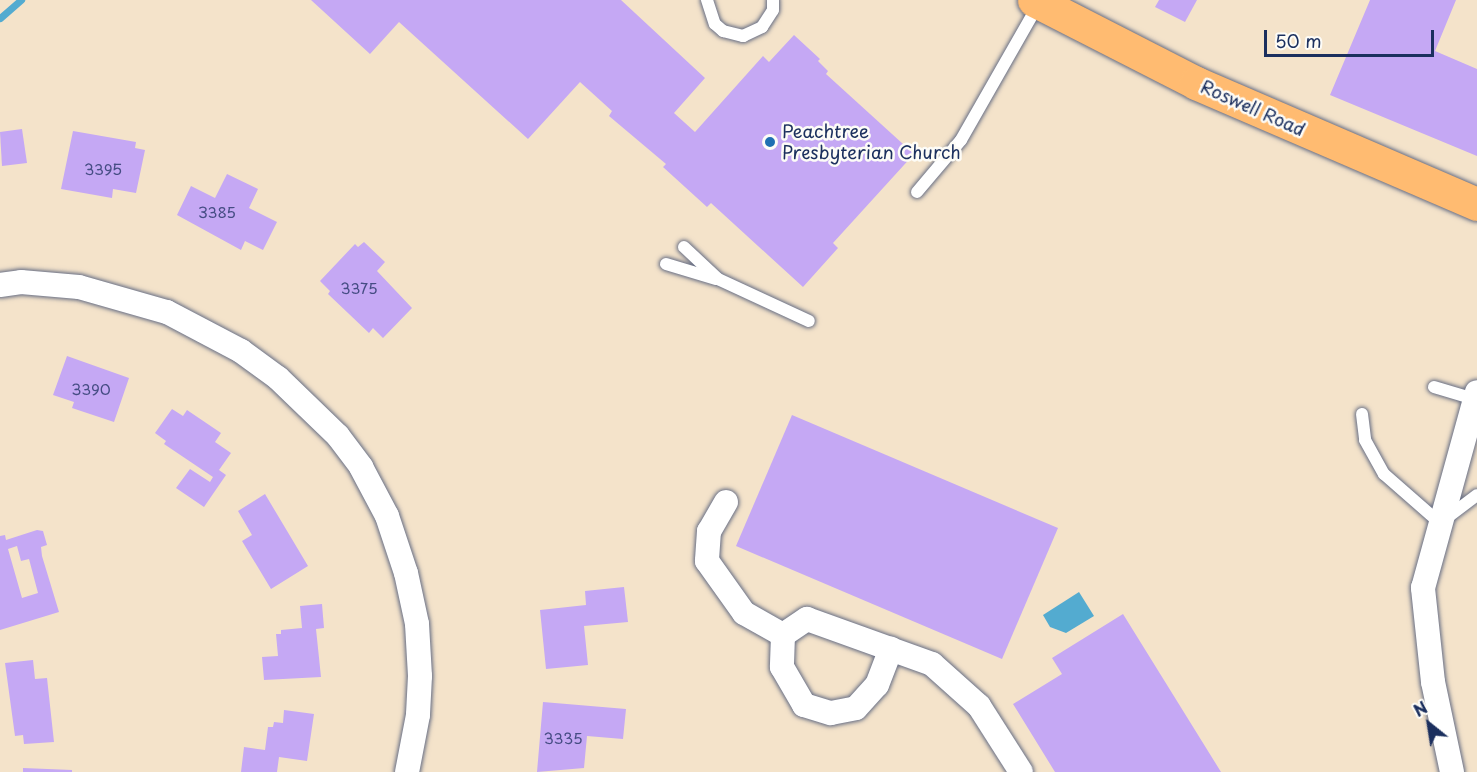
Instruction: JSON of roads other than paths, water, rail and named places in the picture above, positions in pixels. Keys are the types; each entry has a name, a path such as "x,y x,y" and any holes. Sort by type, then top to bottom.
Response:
{"main road":[{"name":"Roswell Road","path":"1038,1 1196,83 1477,204"}],"street":[{"path":"0,285 21,282 79,287 167,312 208,331 269,371 338,436 362,467 387,516 406,573 417,624 420,676 418,715 407,772"},
{"path":"1452,772 1433,682 1423,588 1476,396"},
{"path":"726,502 709,531 707,561 744,613 783,635"},
{"path":"783,635 807,619 932,664 979,706 1021,772"},
{"path":"783,635 782,667 804,705 831,713 856,708 877,685 891,649"}],"lane":[{"path":"707,0 715,24 733,35 743,36 762,27 773,10 773,0"},
{"path":"917,192 961,140 1038,1"},
{"path":"684,247 718,279"},
{"path":"666,264 718,279 809,321"},
{"path":"1434,387 1476,396"},
{"path":"1362,414 1365,440 1384,474 1440,524 1477,495"}],"water":[{"path":"1079,592 1094,616 1066,633 1050,627 1043,615"}],"waterway":[{"path":"0,18 21,0"}],"place":[{"name":"Peachtree Presbyterian Church","path":"770,142"}]}
